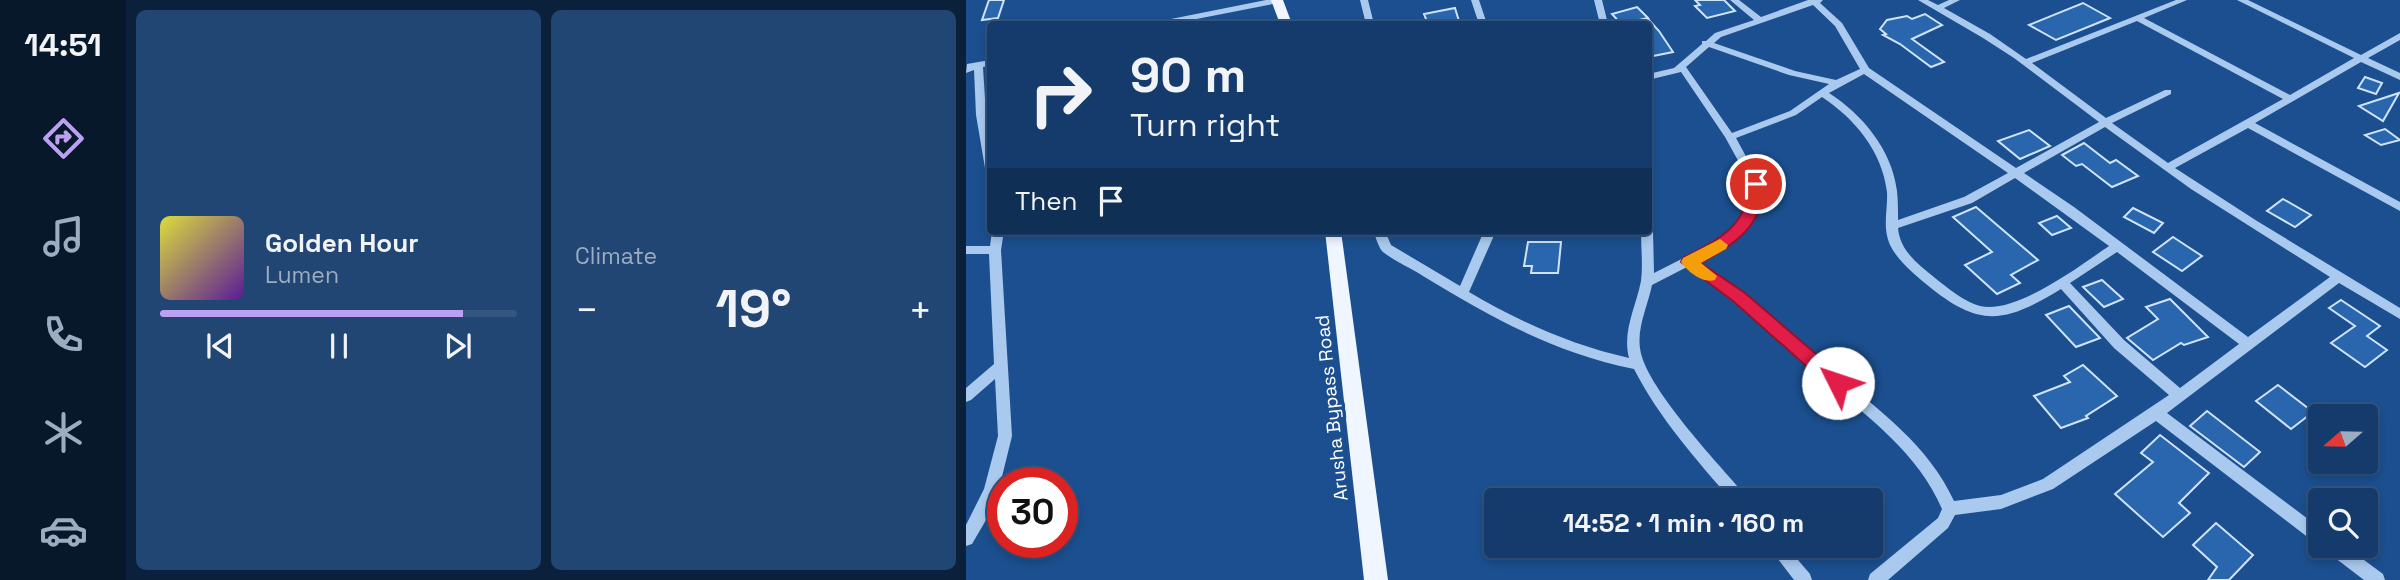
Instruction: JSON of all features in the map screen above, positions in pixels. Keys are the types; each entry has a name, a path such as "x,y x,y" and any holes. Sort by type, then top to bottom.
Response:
{"main road":[{"path":"1277,0 1285,21"},
{"name":"Arusha Bypass Road","path":"1334,235 1366,525 1376,580"}],"street":[{"path":"1176,21 1277,0"},
{"path":"1364,0 1369,21"},
{"path":"1475,0 1482,21"},
{"path":"1598,0 1603,21"},
{"path":"1734,0 1761,21"},
{"path":"1922,0 2024,63 2167,168 2400,314"},
{"path":"1937,8 1956,0"},
{"path":"2024,63 2183,0"},
{"path":"2241,0 2400,77"},
{"path":"1652,76 1670,73 1682,67 1705,43 1738,27 1815,1 1839,25 1865,70 2016,173 2248,344"},
{"path":"2139,19 2289,99"},
{"path":"2167,168 2249,124 2400,36"},
{"path":"1705,43 1780,70 1837,83"},
{"path":"966,68 987,64"},
{"path":"978,65 981,115 987,150"},
{"path":"1647,282 1727,241 1756,205 1756,184 1730,136 1682,67"},
{"path":"1730,136 1793,113 1837,83 1865,70"},
{"path":"1894,225 1968,200 2106,122 2168,92"},
{"path":"1824,94 1848,110 1883,156 1889,174 1894,242 1915,267 1960,302 1983,312 2008,312 2062,282 2116,246"},
{"path":"1717,118 1752,128"},
{"path":"2249,124 2399,205"},
{"path":"966,539 971,517 1001,463 1005,436 995,250 997,235"},
{"path":"1381,235 1386,248 1462,295 1542,337 1597,356 1638,365"},
{"path":"1462,295 1488,235"},
{"path":"1647,235 1647,282 1634,331 1633,349 1638,365 1650,387 1730,488"},
{"path":"966,250 995,250"},
{"path":"1689,262 1739,297 1900,438 1936,478 1950,509"},
{"path":"1950,509 2001,502 2048,484 2180,396 2338,276"},
{"path":"2062,282 2119,344 2180,396"},
{"path":"966,396 1001,366"},
{"path":"2156,413 2308,528"},
{"path":"1876,580 1943,523 1950,509"},
{"path":"1786,558 1804,580"},
{"path":"2348,558 2377,580"}],"building":[{"path":"989,0 1004,0 998,18 982,20"},
{"path":"1695,0 1724,0 1735,11 1707,18 1695,6 1700,5"},
{"path":"2083,3 2110,18 2056,40 2029,25"},
{"path":"1637,7 1648,18 1618,21 1612,14"},
{"path":"1455,8 1459,21 1427,21 1424,14"},
{"path":"1925,14 1942,25 1912,39 1944,62 1931,67 1883,35 1886,34 1880,29 1887,20 1907,16 1912,19"},
{"path":"1652,23 1659,31 1673,52 1652,56"},
{"path":"2365,77 2382,83 2376,94 2358,88"},
{"path":"2399,93 2383,121 2359,106"},
{"path":"2385,129 2400,140 2381,145 2365,135"},
{"path":"2029,130 2050,146 2020,159 1998,141"},
{"path":"2084,143 2110,163 2116,160 2138,176 2112,187 2082,164 2076,166 2062,155"},
{"path":"2283,199 2311,215 2295,227 2267,211"},
{"path":"1976,207 2038,260 2011,275 2020,283 1997,294 1965,265 1992,252 1953,217"},
{"path":"2133,208 2163,223 2154,233 2124,217"},
{"path":"2057,216 2071,228 2052,235 2039,223"},
{"path":"2173,237 2202,256 2182,271 2153,252"},
{"path":"1528,242 1561,242 1558,273 1531,273 1532,266 1524,266"},
{"path":"2102,280 2123,299 2104,307 2083,287"},
{"path":"2170,299 2208,337 2184,345 2181,343 2153,360 2127,338 2158,319 2146,307"},
{"path":"2341,300 2380,326 2367,336 2387,350 2365,367 2331,343 2355,326 2329,308"},
{"path":"2069,306 2100,338 2076,347 2046,315"},
{"path":"2083,365 2117,396 2086,416 2088,418 2061,428 2034,396 2070,382 2064,376"},
{"path":"2278,385 2308,408 2308,416 2291,429 2256,401"},
{"path":"2207,411 2260,452 2244,467 2190,426"},
{"path":"2160,435 2209,473 2179,503 2190,513 2163,537 2115,494 2153,462 2141,453"},
{"path":"2216,523 2253,555 2229,580 2208,580 2217,567 2193,545"}],"slow traffic":[{"path":"1709,276 1689,262 1720,245"}],"route":[{"path":"1756,184 1756,205 1745,221 1727,241 1689,262 1739,297 1838,383"}]}
